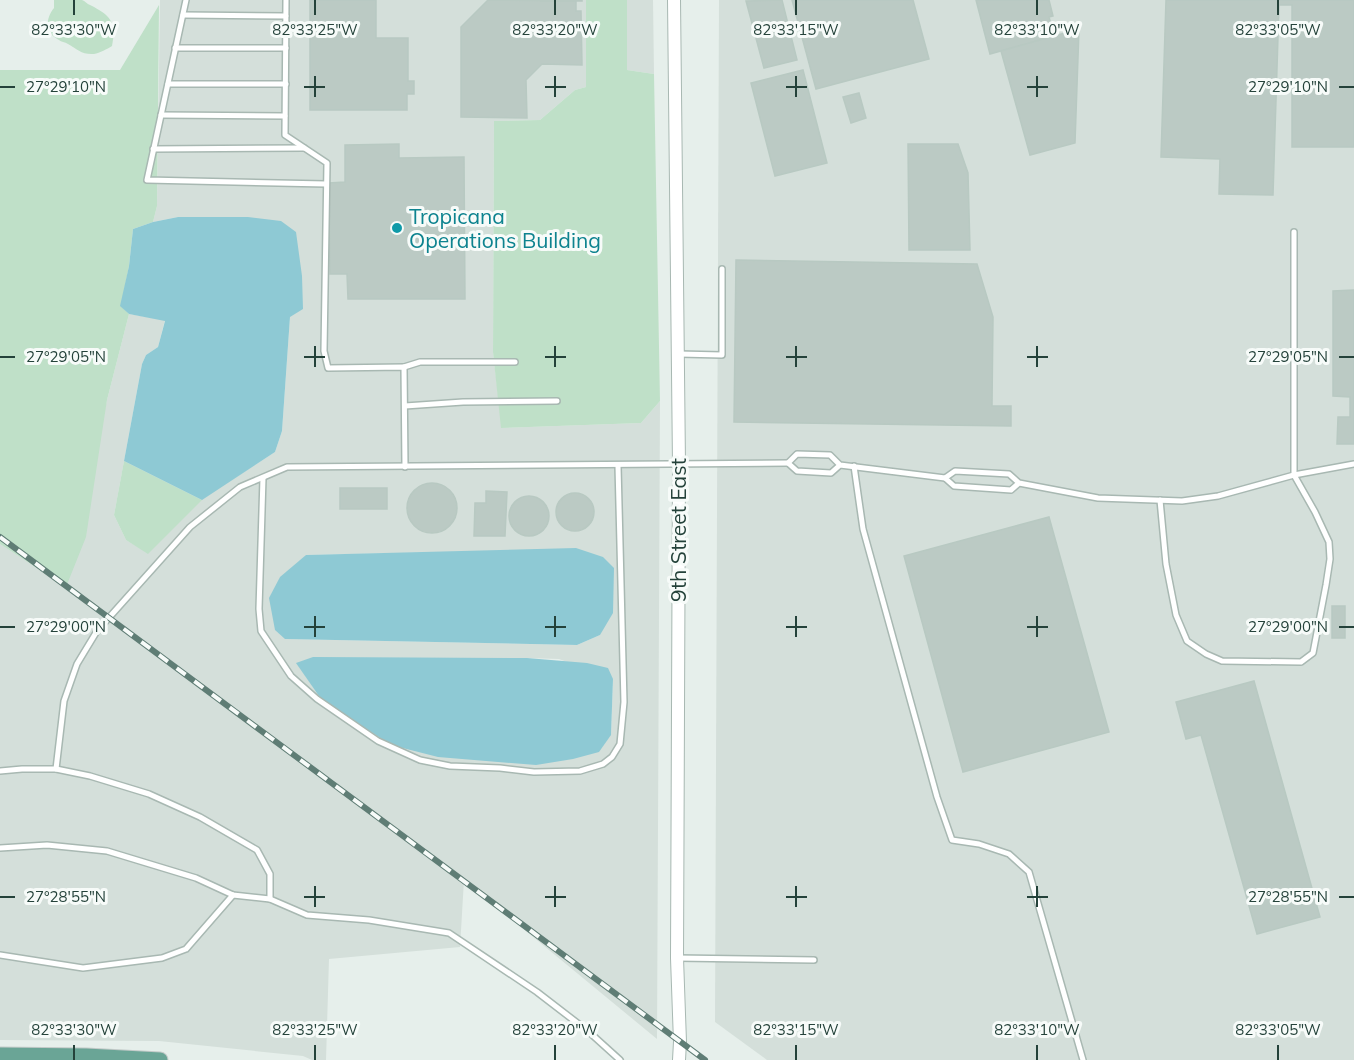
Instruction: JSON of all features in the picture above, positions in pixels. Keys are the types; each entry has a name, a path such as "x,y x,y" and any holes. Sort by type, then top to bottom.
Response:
{"main road":[{"path":"0,1055 97,1056 160,1060"}],"street":[{"name":"9th Street East","path":"674,0 678,354 677,958 679,1060"}],"lane":[{"path":"186,0 147,180 326,184"},
{"path":"286,0 285,135 327,163 324,351 328,368 404,367 420,362 515,362"},
{"path":"183,15 286,16"},
{"path":"175,48 286,48"},
{"path":"168,84 286,84"},
{"path":"161,115 285,116"},
{"path":"153,149 304,148"},
{"path":"1160,500 1166,564 1176,615 1187,641 1206,654 1222,661 1300,663 1313,653 1330,559 1329,542 1316,512 1294,476 1294,232"},
{"path":"678,354 722,354 722,269"},
{"path":"404,367 405,467"},
{"path":"405,406 464,402 557,401"},
{"path":"788,463 797,454 830,455 840,465 945,478 954,486 1011,490 1019,483"},
{"path":"56,769 64,701 78,664 97,631 190,527 240,488 287,467 788,463 797,471 831,473 840,465"},
{"path":"945,478 955,471 1009,474 1019,483 1098,498 1182,501 1218,496 1294,476 1354,464"},
{"path":"263,478 259,609 261,631 291,676 317,699 378,741 420,760 450,766 534,772 580,771 603,764 612,757 620,744 624,702 618,466"},
{"path":"854,466 863,529 937,797 952,840 979,844 1009,854 1029,872 1083,1060"},
{"path":"0,771 56,769 90,776 149,794 200,817 257,850 270,874 270,899"},
{"path":"0,848 47,845 107,851 196,878 233,895 270,899 307,915 369,920 449,933 537,992 620,1060"},
{"path":"0,955 83,968 162,958 186,949 233,895"},
{"path":"677,958 814,960"}],"shaded area":[{"path":"160,0 586,0 586,87 575,90 540,120 494,121 493,352 502,428 641,423 660,401 657,1039 464,880 460,947 329,959 326,1060 159,1041 0,1040 0,544 65,586 129,314 165,320 158,347 146,355 142,364 114,515 126,540 148,553 196,503 275,452 282,431 290,317 248,217 178,217 153,222 157,206","holes":["543,550 600,635 577,645 285,639 306,555","559,659 613,679 611,735 321,699 297,663"]},
{"path":"627,0 653,0 654,74 627,70"},
{"path":"719,0 1354,0 1354,1060 767,1060 715,1022"}],"green space":[{"path":"54,0 82,0 103,12 113,25 112,46 103,51 86,54 54,37 49,30 48,21 54,8"},
{"path":"586,0 627,0 627,70 654,74 660,401 641,423 501,428 493,352 494,121 540,120 575,90 586,87"},
{"path":"159,5 157,206 153,222 133,229 121,306 129,314 107,400 86,537 66,587 0,544 0,70 120,70"},
{"path":"124,461 202,500 148,554 126,540 114,515"}],"water":[{"path":"178,217 248,217 281,221 296,232 302,276 303,309 290,317 282,431 275,452 202,500 124,461 142,364 146,355 158,347 165,321 129,314 120,306 129,266 133,229"},
{"path":"576,548 603,557 614,568 613,613 600,635 577,645 285,639 275,630 269,598 280,577 306,555"},
{"path":"313,657 527,658 587,663 608,668 613,679 611,735 599,752 536,765 438,757 391,745 321,699 296,663"}],"building":[{"path":"310,0 376,0 376,38 408,38 408,81 414,81 414,94 407,94 407,110 310,110"},
{"path":"488,0 576,1 576,11 581,11 582,65 542,64 526,80 527,118 461,117 461,27"},
{"path":"582,0 582,1 541,1"},
{"path":"782,0 797,60 764,68 746,1"},
{"path":"792,0 913,0 929,59 816,89"},
{"path":"976,0 1049,0 1053,16 1049,17 1054,36 990,54"},
{"path":"1166,0 1354,0 1354,147 1292,147 1292,5 1279,5 1273,195 1219,194 1220,159 1161,157"},
{"path":"1079,29 1075,143 1030,155 1001,51"},
{"path":"803,70 827,163 775,176 751,83"},
{"path":"859,93 866,118 851,123 843,97"},
{"name":"Tropicana Operations Building","path":"399,144 399,158 464,157 465,299 348,299 347,274 330,274 329,183 345,182 345,145"},
{"path":"908,144 958,144 968,173 970,250 909,250"},
{"path":"736,260 977,264 993,317 992,406 1011,406 1011,426 734,422"},
{"path":"1354,290 1354,444 1337,444 1338,417 1350,417 1350,397 1333,396 1333,291"},
{"path":"427,483 437,483 450,490 457,503 457,513 450,526 437,533 427,533 418,529 411,522 407,513 407,503 411,494 418,487"},
{"path":"340,488 387,488 387,509 340,509"},
{"path":"486,491 507,492 505,536 474,536 475,503 486,503"},
{"path":"575,493 582,494 588,499 593,505 593,519 588,525 582,530 575,531 568,530 562,525 557,519 556,512 557,505 562,499 568,494"},
{"path":"529,496 543,502 549,516 543,530 529,536 515,530 509,516 515,502"},
{"path":"1049,517 1109,732 963,772 904,556"},
{"path":"1332,606 1345,606 1345,638 1332,638"},
{"path":"1254,681 1320,917 1257,934 1201,735 1186,739 1176,702"}],"railway":[{"path":"0,537 705,1060"}],"place":[{"name":"Tropicana Operations Building","path":"397,228"}]}
